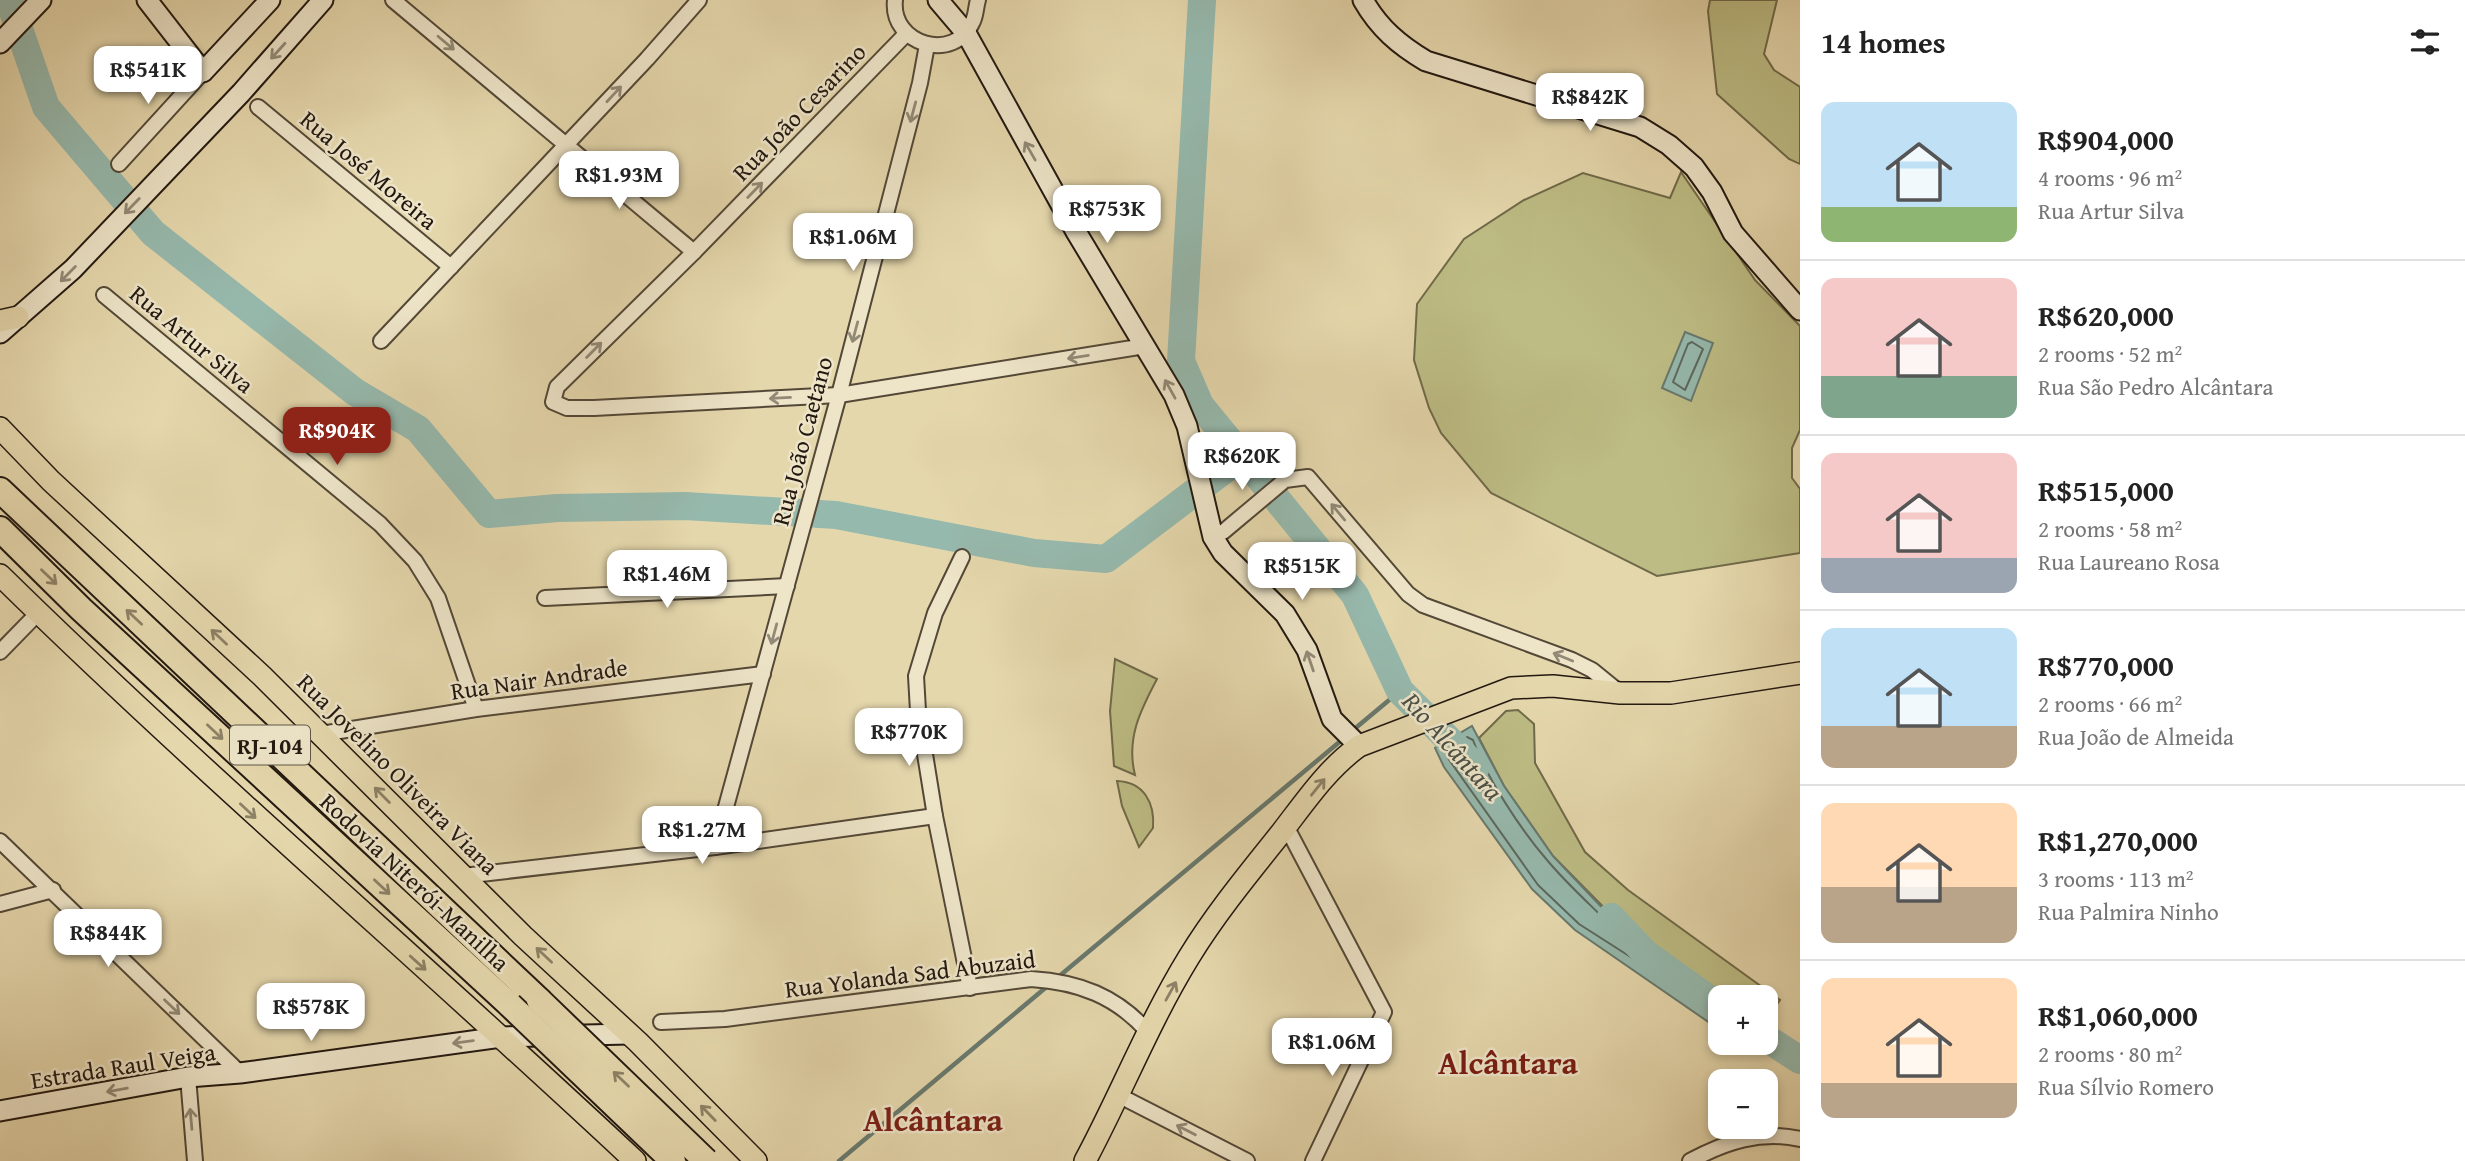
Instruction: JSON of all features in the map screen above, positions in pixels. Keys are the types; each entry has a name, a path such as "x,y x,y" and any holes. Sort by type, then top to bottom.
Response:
{"highway":[{"name":"Rodovia Niterói-Manilha","path":"0,490 540,1000 706,1161"},
{"name":"Rodovia Niterói-Manilha","path":"0,529 82,609 510,1005 673,1161"}],"main road":[{"path":"4,39 41,0"},
{"path":"147,0 203,72 270,0"},
{"path":"0,333 9,319 49,293 323,0"},
{"path":"938,0 966,33 1062,208 1174,395 1187,426 1213,537 1223,553 1286,614 1307,650 1336,724 1362,741"},
{"path":"1363,0 1374,20 1398,44 1426,61 1640,127 1669,145 1694,167 1712,192 1733,233 1755,262 1800,310"},
{"name":"Rua Jovelino Oliveira Viana","path":"0,428 51,481 321,734 756,1161"},
{"path":"0,575 254,817 501,1037 635,1161"},
{"path":"1085,1161 1120,1096 1148,1031 1217,916 1338,761 1362,741 1491,694 1533,685 1620,693 1704,690 1800,673"},
{"name":"Estrada Raul Veiga","path":"0,1111 188,1077 240,1073 501,1037 629,1034"}],"street":[{"path":"393,0 694,252"},
{"path":"380,341 567,144 698,0"},
{"path":"895,0 897,21 906,34 927,45 940,46 966,33 974,21 977,0"},
{"name":"Rua João Cesarino","path":"839,395 594,408 567,408 553,402 557,387 694,252 906,34"},
{"name":"Rua João Caetano","path":"715,847 839,395 920,83 927,45"},
{"path":"119,164 203,72"},
{"name":"Rua José Moreira","path":"258,107 450,267"},
{"name":"Rua Artur Silva","path":"104,295 380,524 415,561 438,598 476,709"},
{"path":"839,395 1145,346"},
{"path":"1223,532 1284,480 1308,477 1408,594 1423,606 1572,660 1592,670 1620,693"},
{"path":"962,557 935,613 916,676 918,711 935,816 970,988"},
{"path":"545,598 787,586"},
{"path":"0,652 38,612"},
{"name":"Rua Nair Andrade","path":"321,734 476,709 763,674"},
{"path":"463,876 715,847 935,816"},
{"path":"1286,826 1384,1012 1312,1161"},
{"path":"0,841 54,890 240,1073"},
{"path":"0,904 54,890"},
{"name":"Rua Yolanda Sad Abuzaid","path":"662,1022 725,1019 1031,979 1059,980 1117,1002 1148,1031"},
{"path":"188,1077 195,1161"},
{"path":"1120,1096 1247,1161"},
{"path":"1690,1161 1738,1140 1763,1136 1800,1139"}],"shaded area":[{"path":"1710,0 1777,0 1764,54 1774,70 1800,87 1800,164 1789,159 1717,94 1708,11"},
{"path":"1681,172 1755,280 1800,326 1800,430 1792,448 1792,478 1800,489 1800,553 1657,576 1491,493 1441,433 1429,408 1414,360 1417,304 1464,239 1524,200 1583,173 1670,198"},
{"path":"1115,659 1157,679 1136,726 1132,749 1135,775 1114,766 1110,711"},
{"path":"1518,710 1534,724 1535,763 1585,852 1628,890 1759,985 1708,985 1708,996 1634,938 1553,856 1504,786 1479,738 1506,711"},
{"path":"1117,781 1134,785 1150,802 1153,828 1139,847 1122,806"}],"water":[{"path":"1685,332 1713,343 1691,401 1662,388"},
{"path":"1472,726 1504,786 1553,856 1646,954 1708,998 1708,1022 1575,930 1532,889 1444,767 1435,748"}],"waterway":[{"path":"9,0 46,107 153,233 355,392 418,429 489,514 557,508 685,506 836,515 1034,553 1106,559 1240,458"},
{"name":"Rio Alcântara","path":"1202,0 1181,361 1200,405 1355,595 1400,691 1476,767"},
{"path":"1352,731 1400,691"},
{"path":"1057,978 1343,739"},
{"name":"Rio Alcântara","path":"1611,917 1646,954 1708,998"},
{"path":"839,1161 1050,984"},
{"name":"Rio Alcântara","path":"1778,1046 1800,1060"}],"district":[{"name":"Alcântara","path":"1508,1062"},
{"name":"Alcântara","path":"933,1119"}]}
